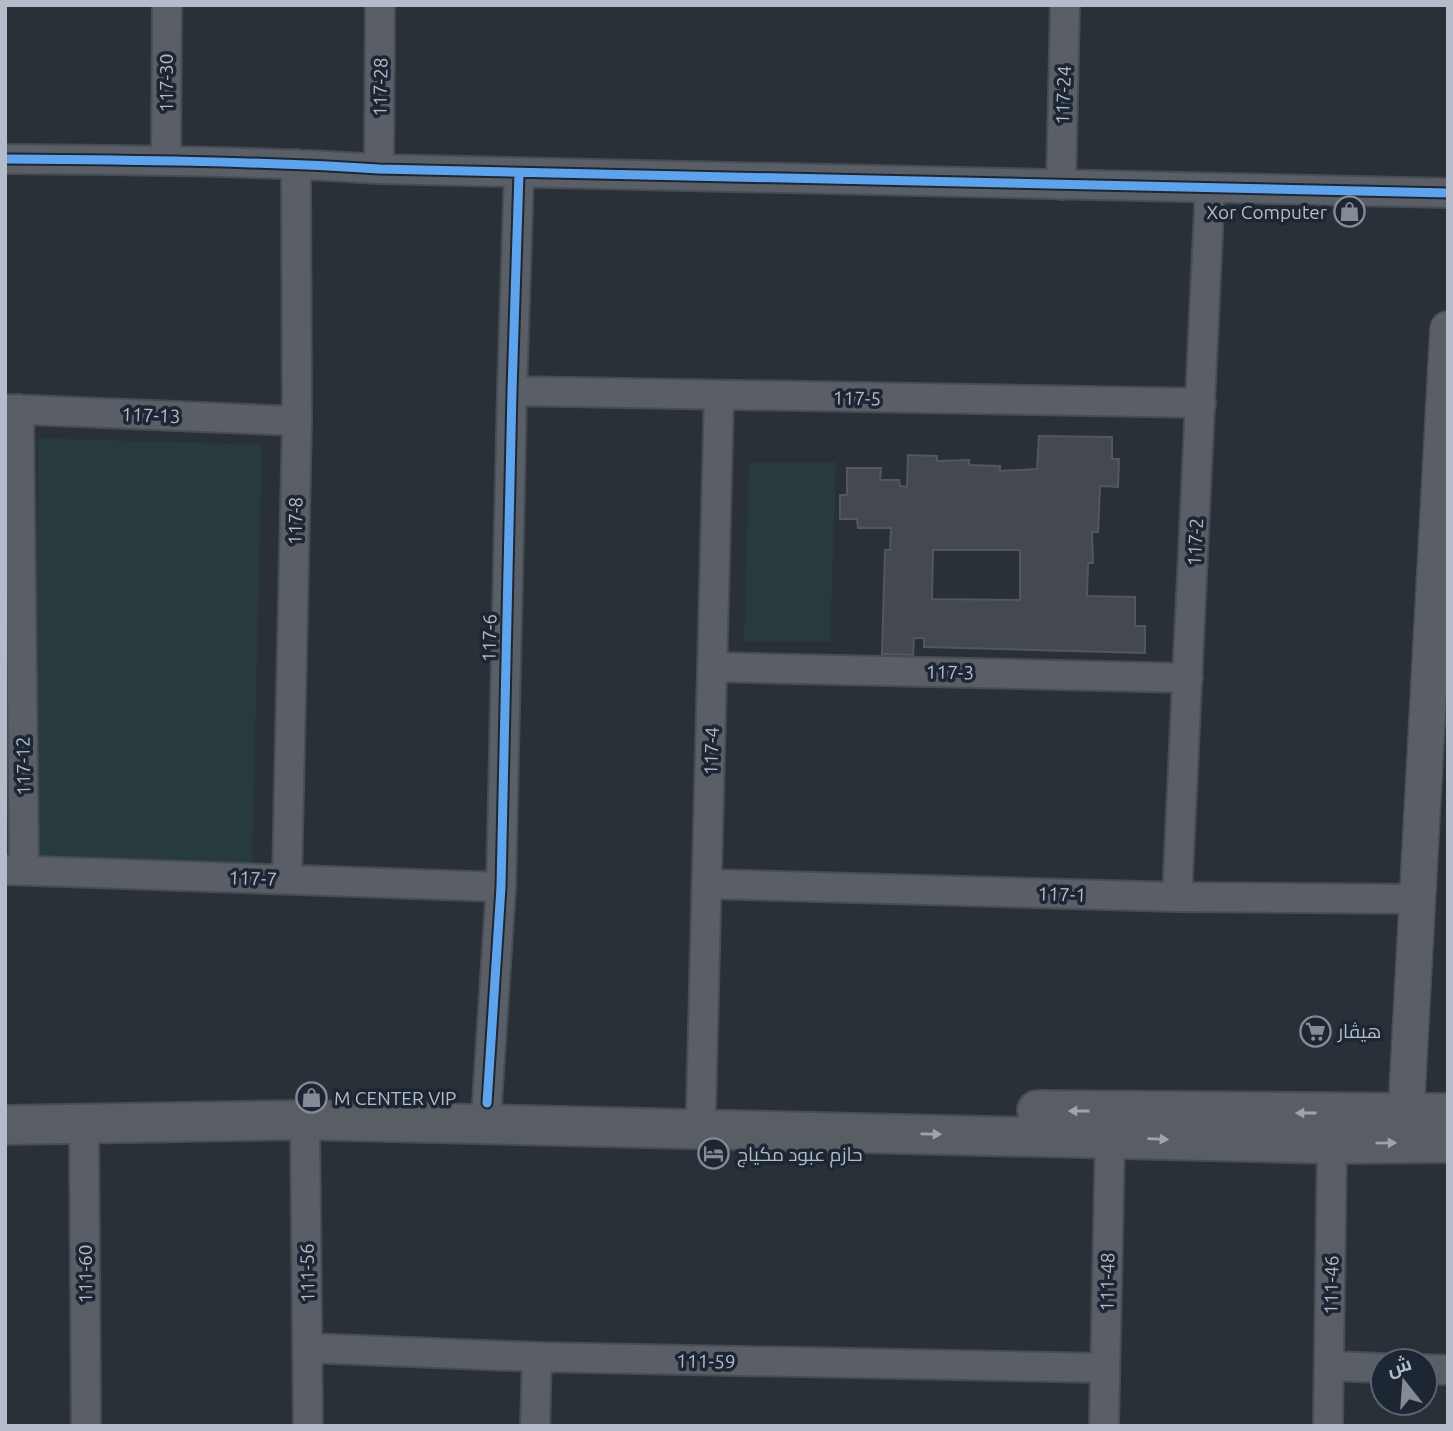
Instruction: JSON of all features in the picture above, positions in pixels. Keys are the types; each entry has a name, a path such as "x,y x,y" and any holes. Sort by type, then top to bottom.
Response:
{"main road":[{"path":"5,1105 487,1103 701,1108 1448,1113"},
{"path":"5,1125 304,1121 1332,1144 1448,1143"}],"street":[{"name":"117-30","path":"166,160 167,5"},
{"name":"117-28","path":"379,169 380,5"},
{"name":"117-24","path":"1061,185 1065,5"},
{"path":"5,159 166,160 519,173 1448,193"},
{"name":"117-8","path":"287,879 297,421 296,164"},
{"name":"117-6","path":"487,1103 500,887 519,173"},
{"name":"117-2","path":"1177,897 1202,404 1209,188"},
{"path":"1406,1113 1448,329"},
{"name":"117-5","path":"512,391 1202,404"},
{"name":"117-4","path":"701,1108 719,395"},
{"name":"117-13","path":"12,409 297,421"},
{"name":"117-12","path":"12,409 15,870"},
{"name":"117-3","path":"713,667 1188,678"},
{"name":"117-7","path":"15,870 500,887"},
{"name":"117-1","path":"707,884 1177,897 1417,900"},
{"name":"111-56","path":"304,1121 308,1426"},
{"name":"111-60","path":"84,1123 86,1426"},
{"name":"111-48","path":"1104,1426 1110,1138"},
{"name":"111-46","path":"1328,1426 1332,1144"},
{"name":"111-59","path":"308,1348 537,1357 1105,1368"},
{"path":"535,1426 537,1357"},
{"path":"1330,1366 1369,1367"}],"green space":[{"path":"38,438 262,445 252,865 35,859"},
{"path":"836,462 830,642 744,641 749,463"}],"building":[{"path":"1039,436 1112,437 1112,459 1119,459 1118,487 1100,486 1098,532 1092,532 1093,563 1088,563 1087,596 1135,597 1135,626 1145,626 1145,653 924,647 924,638 914,638 913,655 882,654 885,550 890,550 891,528 858,528 857,519 840,519 840,495 847,495 847,468 881,468 880,480 899,480 900,486 907,487 908,455 937,456 937,461 969,460 969,465 1000,466 1000,471 1037,469","holes":["933,550 1020,550 1020,600 932,599"]}],"cycle path":[{"path":"5,159 192,161 379,169 1448,193"},
{"path":"487,1103 501,887 519,173"}],"place":[{"name":"Xor Computer","path":"1350,212"},
{"name":"هيڤار","path":"1315,1031"},
{"name":"M CENTER VIP","path":"311,1098"},
{"name":"حازم عبود مكياج","path":"714,1154"}]}
